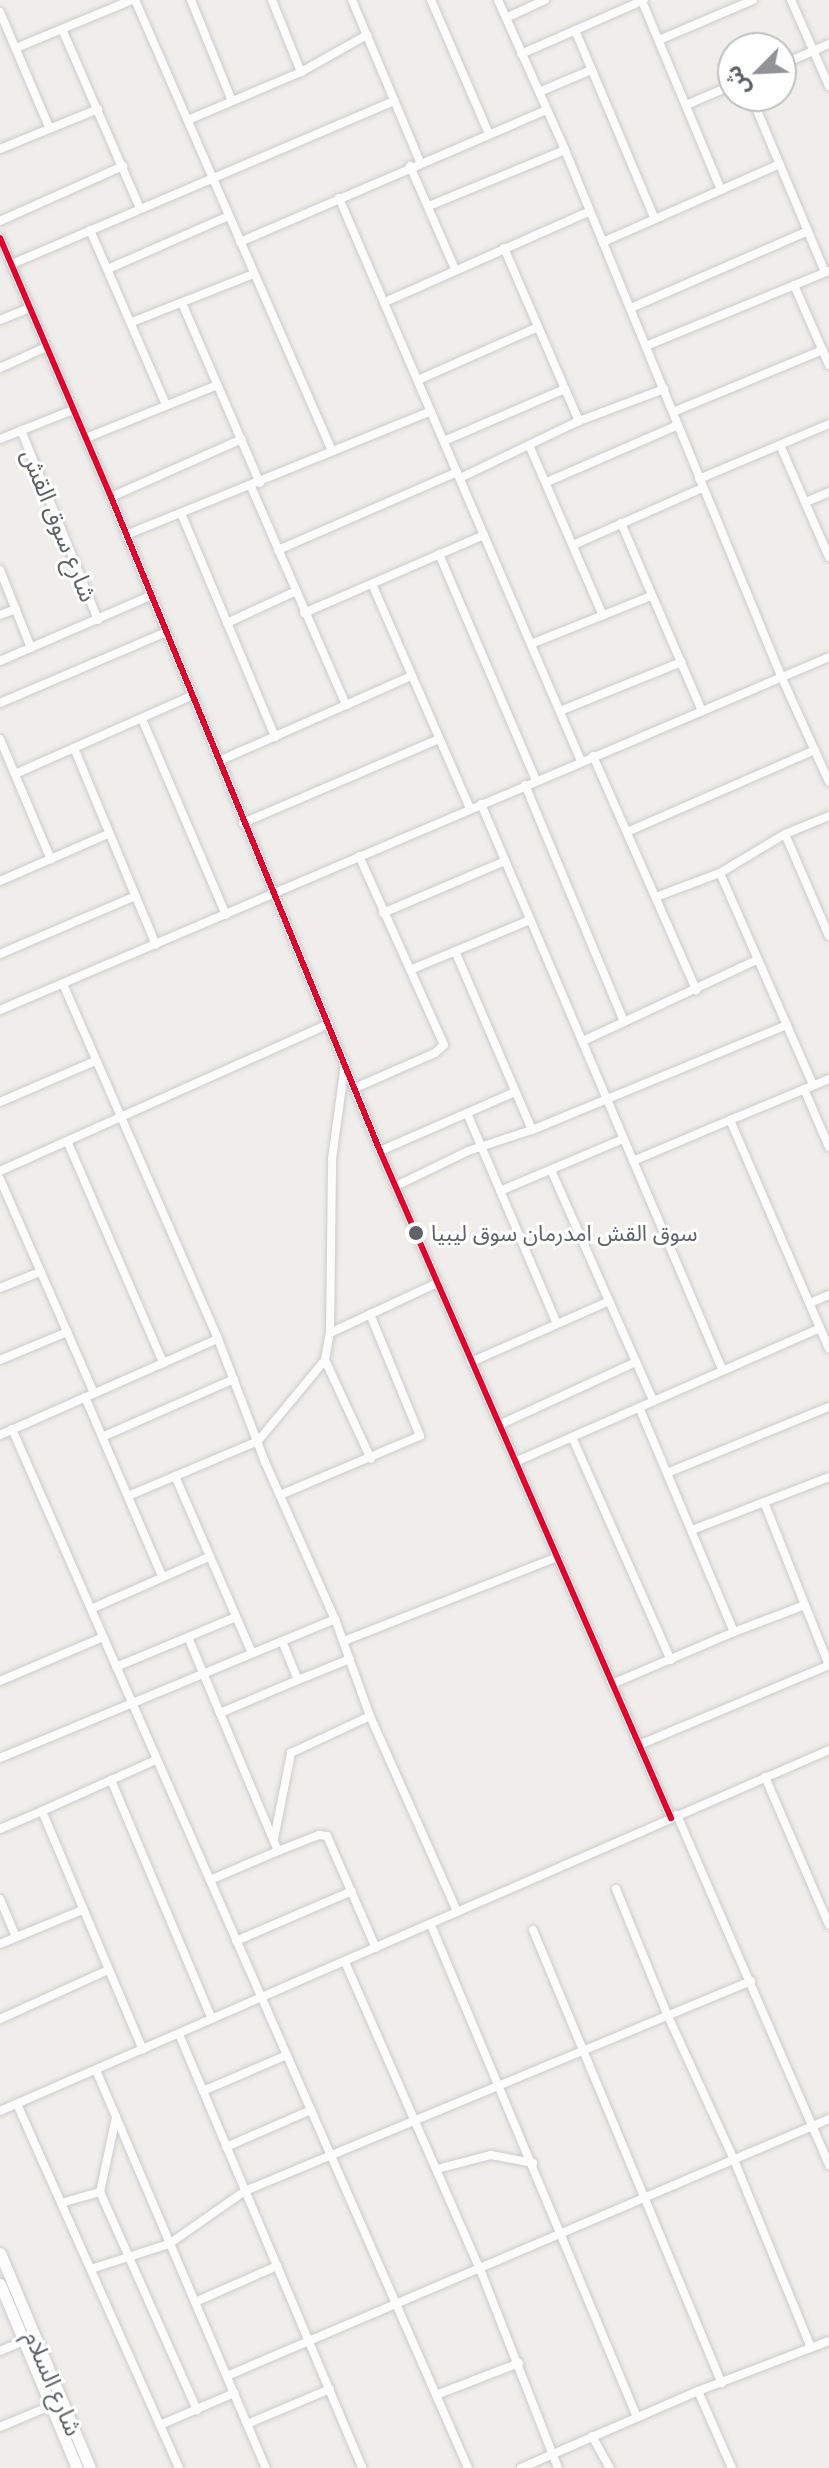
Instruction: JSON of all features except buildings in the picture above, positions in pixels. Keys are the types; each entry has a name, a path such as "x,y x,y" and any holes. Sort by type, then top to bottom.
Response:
{"main road":[{"name":"شارع السلام","path":"0,2253 90,2468"},
{"name":"شارع السلام","path":"0,2284 77,2468"}],"street":[{"path":"16,48 134,0 332,451"},
{"path":"191,0 232,101"},
{"path":"272,0 301,72"},
{"path":"352,0 420,162"},
{"path":"431,0 488,132"},
{"path":"498,0 565,150 700,483 829,782"},
{"path":"506,18 545,0"},
{"path":"659,40 753,0"},
{"path":"791,0 829,86"},
{"path":"521,54 644,1 721,190"},
{"path":"0,12 50,129"},
{"path":"62,29 140,208"},
{"path":"575,30 655,219"},
{"path":"188,120 301,72 367,35"},
{"path":"797,58 829,44"},
{"path":"539,92 591,70"},
{"path":"686,105 717,92"},
{"path":"12,264 395,101"},
{"path":"0,149 98,109"},
{"path":"240,242 488,132 547,110"},
{"path":"646,346 827,271 758,112"},
{"path":"429,206 565,150"},
{"path":"603,242 780,164"},
{"path":"0,221 123,166"},
{"path":"410,166 455,269"},
{"path":"339,198 581,761"},
{"path":"385,302 590,211"},
{"path":"108,269 229,216"},
{"path":"90,230 166,405"},
{"path":"631,308 808,231"},
{"path":"1,241 111,497 164,633 380,1151 639,1745 751,1981 829,2165"},
{"path":"504,248 579,421"},
{"path":"132,322 253,274"},
{"path":"794,285 829,365"},
{"path":"182,303 260,483"},
{"path":"0,320 30,308"},
{"path":"418,380 538,327"},
{"path":"0,368 46,347"},
{"path":"673,412 823,350"},
{"path":"86,438 217,385"},
{"path":"444,441 565,389"},
{"path":"278,550 579,421 664,389"},
{"path":"0,439 73,410"},
{"path":"126,535 431,411"},
{"path":"573,545 829,424"},
{"path":"547,482 678,425"},
{"name":"شارع سوق القش","path":"21,430 98,620"},
{"path":"111,497 242,439"},
{"path":"529,445 603,616"},
{"path":"780,445 829,557"},
{"path":"251,486 294,592 346,705"},
{"path":"806,502 829,492"},
{"path":"181,513 275,737"},
{"path":"621,523 702,711"},
{"path":"304,613 484,535"},
{"path":"439,554 536,780"},
{"path":"0,570 31,648"},
{"path":"372,584 470,808"},
{"path":"227,623 294,592"},
{"path":"0,661 150,596"},
{"path":"531,644 651,596"},
{"path":"0,615 16,609"},
{"path":"0,703 164,633"},
{"path":"0,1010 829,657"},
{"path":"560,711 681,662"},
{"path":"219,761 411,676"},
{"path":"15,774 191,696"},
{"path":"142,719 226,915"},
{"path":"0,739 51,860"},
{"path":"243,823 439,739"},
{"path":"74,748 156,945"},
{"path":"627,832 815,750"},
{"path":"593,756 696,990"},
{"path":"525,785 624,1022"},
{"path":"481,804 722,1369"},
{"path":"656,897 720,873 785,834 829,816"},
{"path":"0,881 108,834"},
{"path":"785,834 829,936"},
{"path":"355,1088 443,1047 359,856"},
{"path":"383,913 505,861"},
{"path":"720,873 787,1025 829,1147"},
{"path":"0,954 135,896"},
{"path":"410,970 530,920"},
{"path":"455,951 532,1130"},
{"path":"583,1041 757,960"},
{"path":"63,984 218,1339 280,1495 344,1641 370,1716 457,1911"},
{"path":"0,1171 329,1024"},
{"path":"396,1186 480,1146 532,1130 787,1025"},
{"path":"0,1102 95,1061"},
{"path":"128,1496 258,1441 325,1360 330,1333 329,1199 345,1063"},
{"path":"633,1161 829,1079"},
{"path":"380,1151 515,1092"},
{"path":"467,1113 557,1324"},
{"path":"730,1120 829,1349"},
{"path":"500,1191 623,1139"},
{"path":"68,1143 163,1363"},
{"path":"551,1170 653,1400"},
{"path":"0,1179 67,1332 102,1437 162,1576"},
{"path":"0,1288 40,1272"},
{"path":"330,1333 437,1283"},
{"path":"810,1303 829,1295"},
{"path":"471,1362 609,1301"},
{"path":"280,1495 371,1459 420,1433 370,1314"},
{"path":"515,1462 820,1328"},
{"path":"0,1360 67,1332"},
{"path":"0,1435 218,1339"},
{"path":"325,1360 371,1459"},
{"path":"499,1425 636,1362"},
{"path":"102,1437 234,1379"},
{"path":"639,1407 734,1632"},
{"path":"667,1473 829,1407"},
{"path":"12,1429 468,2468"},
{"path":"572,1437 671,1660"},
{"path":"175,1476 252,1653"},
{"path":"692,1530 829,1477"},
{"path":"639,1745 829,1665 764,1502"},
{"path":"91,1609 209,1557"},
{"path":"344,1641 557,1557"},
{"path":"612,1684 805,1605"},
{"path":"116,1667 236,1617"},
{"path":"0,1758 335,1619"},
{"path":"0,1668 2,1680 103,1637"},
{"path":"188,1637 278,1851"},
{"path":"282,1641 298,1680"},
{"path":"220,1713 350,1659"},
{"path":"273,1841 291,1753 370,1716"},
{"path":"0,2111 829,1750"},
{"path":"0,1829 156,1760"},
{"path":"765,1777 829,1925"},
{"path":"111,1780 212,2019"},
{"path":"42,1811 143,2050"},
{"path":"210,1880 324,1834 376,1948"},
{"path":"616,1889 667,2014 734,2160 811,2348"},
{"path":"236,1941 352,1891"},
{"path":"0,1899 16,1937"},
{"path":"0,1944 82,1910"},
{"path":"431,1925 637,2417"},
{"path":"533,1930 722,2383"},
{"path":"345,1962 480,2269 558,2468"},
{"path":"0,2019 108,1970"},
{"path":"91,2269 169,2244 245,2191 583,2048 751,1981"},
{"path":"179,2034 362,2468"},
{"path":"203,2091 287,2055"},
{"path":"96,2070 266,2468"},
{"path":"17,2104 179,2468"},
{"path":"226,2147 311,2110"},
{"path":"116,2117 100,2192 197,2410"},
{"path":"227,2376 829,2119"},
{"path":"437,2169 491,2155 533,2163"},
{"path":"61,2203 100,2192"},
{"path":"195,2302 277,2266"},
{"path":"0,2351 24,2341"},
{"path":"521,2468 698,2391 829,2341"},
{"path":"436,2395 519,2363"},
{"path":"247,2424 330,2389"},
{"path":"698,2391 732,2468"},
{"path":"160,2425 234,2393"},
{"path":"0,2427 50,2406"},
{"path":"592,2436 610,2468"}],"transit line":[{"path":"0,238 111,497 380,1151 671,1818"}],"place":[{"name":"سوق القش امدرمان سوق ليبيا","path":"416,1233"}]}
